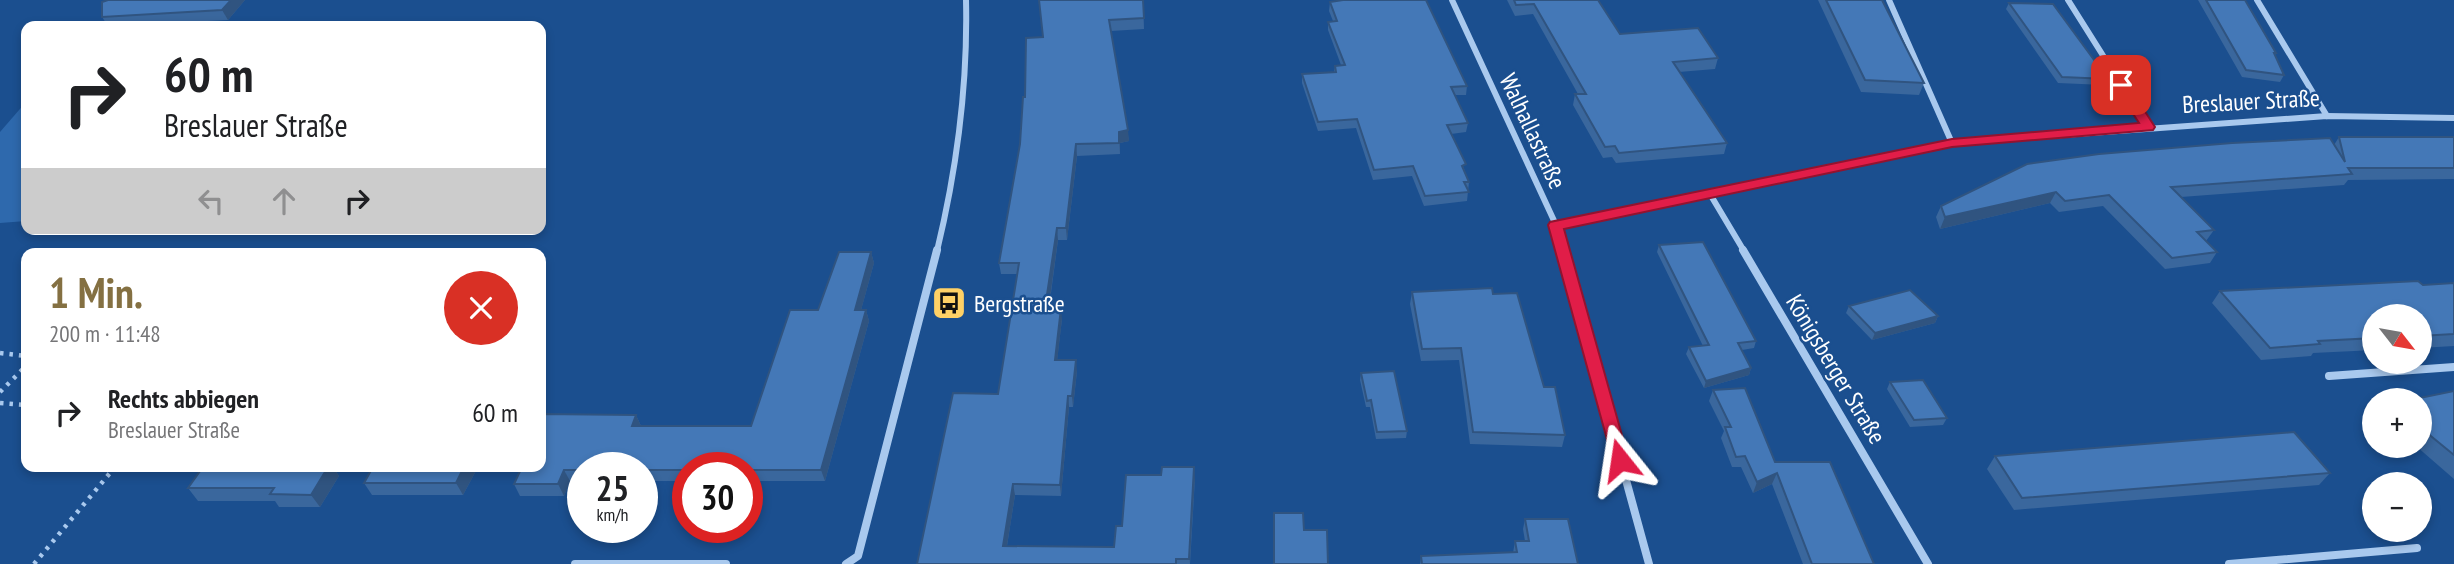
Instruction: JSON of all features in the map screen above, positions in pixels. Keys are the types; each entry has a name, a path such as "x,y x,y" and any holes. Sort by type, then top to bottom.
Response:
{"street":[{"path":"846,564 858,556 938,245 960,141 969,48 966,0"},
{"name":"Walhallastraße","path":"1452,0 1556,225 1648,564"},
{"path":"1889,0 1952,143"},
{"path":"2068,0 2148,127"},
{"path":"2258,0 2327,116"},
{"name":"Breslauer Straße","path":"1556,225 1952,143 2327,116 2454,118"},
{"name":"Königsberger Straße","path":"1710,194 1928,564"},
{"path":"2329,376 2454,367"},
{"path":"2229,564 2417,548"},
{"path":"575,564 726,564"}],"path":[{"path":"0,353 21,355"},
{"path":"0,392 21,371"},
{"path":"0,402 21,404"},
{"path":"34,564 111,472"}],"shaded area":[{"path":"21,108 21,221 0,223 0,132"}],"building":[{"path":"231,0 222,10 102,17 102,2"},
{"path":"1039,0 1143,0 1144,18 1109,20 1128,130 1119,132 1119,143 1076,144 1066,228 1057,228 1045,308 1061,308 1055,360 1076,360 1072,396 1068,396 1060,485 1013,484 1003,546 1114,547 1116,526 1122,526 1126,475 1161,475 1162,467 1194,467 1189,559 1176,559 1176,564 917,564 953,393 998,394 1019,263 999,263 1020,144 1025,97 1026,38 1043,37"},
{"path":"1426,0 1467,86 1451,87 1468,123 1447,125 1466,164 1462,166 1469,182 1464,182 1469,192 1425,196 1413,166 1374,170 1357,119 1318,122 1302,74 1336,72 1335,66 1345,65 1328,22 1337,21 1330,2"},
{"path":"1514,0 1598,0 1620,34 1698,28 1718,58 1673,62 1727,143 1619,153 1615,146 1605,147 1575,94 1586,94 1534,4 1516,5"},
{"path":"1826,0 1882,0 1924,83 1865,80"},
{"path":"2206,0 2245,0 2276,53 2284,75 2246,70"},
{"path":"2009,3 2053,4 2108,79 2062,77"},
{"path":"2339,137 2454,137 2454,168 2348,168 2352,174 2171,187 2214,230 2197,232 2217,252 2172,258 2109,195 2065,201 2056,192 1945,217 1941,206 2027,164 2099,154 2330,138 2345,162"},
{"path":"1703,242 1756,341 1738,343 1751,368 1706,381 1689,347 1709,345 1659,245"},
{"path":"839,252 871,252 855,310 866,310 821,470 763,470 763,452 672,452 672,470 658,470 658,452 567,452 567,470 564,470 558,484 514,484 520,472 546,472 546,414 636,415 632,426 751,426 790,310 818,310"},
{"path":"2418,281 2423,285 2454,283 2454,334 2432,335 2432,304 2362,304 2362,339 2318,341 2320,344 2270,348 2220,291"},
{"path":"1492,288 1493,294 1517,293 1544,387 1555,387 1565,435 1473,432 1461,348 1422,349 1412,292"},
{"path":"1910,290 1938,316 1875,333 1849,306"},
{"path":"1394,371 1407,431 1377,432 1371,400 1367,401 1361,373"},
{"path":"1923,380 1947,418 1914,420 1890,382"},
{"path":"1745,388 1775,462 1830,462 1874,564 1812,564 1777,473 1757,482 1745,456 1736,457 1725,427 1731,427 1713,390"},
{"path":"2454,391 2454,455 2432,437 2432,395"},
{"path":"2294,432 2330,473 2022,498 1995,456"},
{"path":"199,472 325,472 311,495 270,494 274,488 188,488"},
{"path":"370,472 462,472 456,483 364,483"},
{"path":"1274,513 1303,513 1304,530 1327,530 1328,564 1274,564"},
{"path":"1525,519 1568,519 1578,564 1422,564 1421,556 1517,552 1515,541 1529,541"}],"place":[{"name":"Bergstraße","path":"949,303"}],"route":[{"path":"1620,460 1556,225 1952,143 2148,127 2121,85"}]}
